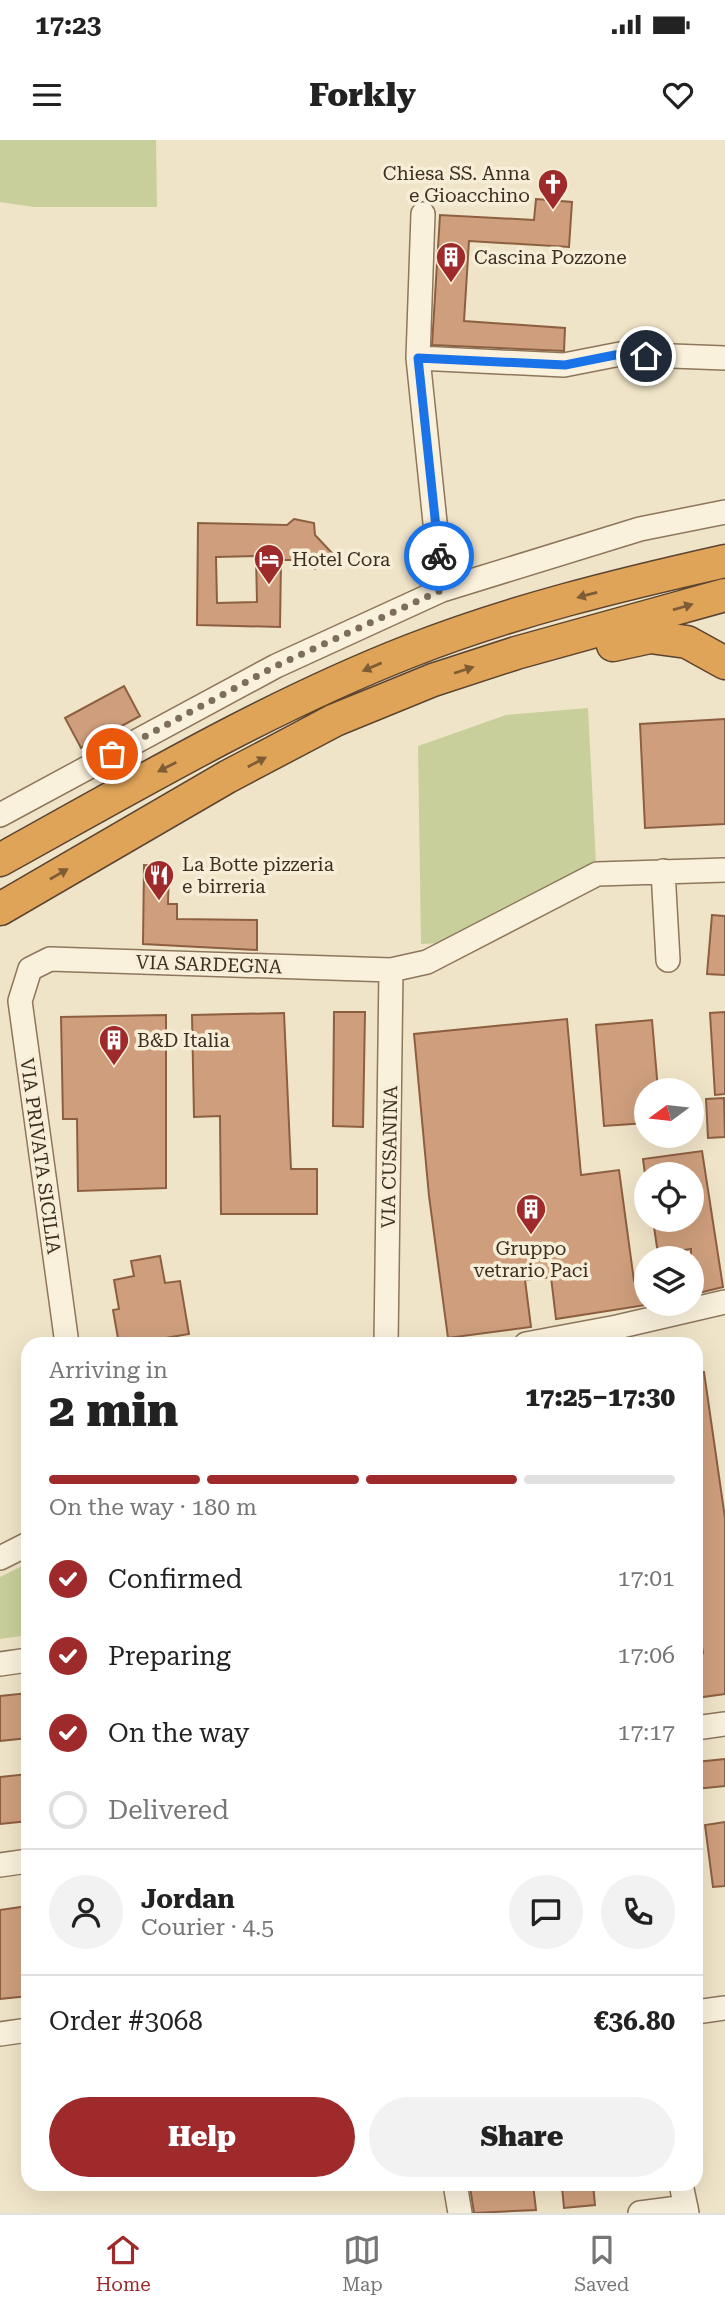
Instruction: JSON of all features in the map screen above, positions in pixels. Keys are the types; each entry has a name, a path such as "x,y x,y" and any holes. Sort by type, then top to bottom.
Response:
{"highway":[{"path":"0,860 143,779 315,691 410,651 516,613 725,561"},
{"path":"0,909 227,777 335,720 433,680 516,653 725,595"},
{"path":"516,653 543,661 650,637 687,642 725,663"}],"street":[{"path":"424,214 418,358 442,590"},
{"path":"418,358 565,365 620,354 725,358"},
{"path":"0,815 276,666 442,590 640,529 725,512"},
{"name":"VIA SARDEGNA","path":"30,969 50,959 391,970 427,962 597,874 725,870"},
{"path":"663,871 668,960"},
{"name":"VIA PRIVATA SICILIA","path":"30,969 20,1000 66,1337"},
{"name":"VIA CUSANINA","path":"386,1337 391,970"},
{"path":"569,1337 725,1302"},
{"path":"0,1558 21,1548"},
{"path":"0,1664 21,1661"},
{"path":"703,1727 725,1724"},
{"path":"0,1865 21,1862"},
{"path":"703,2011 725,2008"},
{"path":"0,2034 21,2031"},
{"path":"456,2191 460,2213"},
{"path":"640,2213 685,2201"}],"green space":[{"path":"0,140 156,140 157,207 34,207 0,202"},
{"path":"588,708 596,863 443,943 421,944 418,746 506,715"},
{"path":"21,1566 21,1636 0,1639 0,1577"}],"building":[{"name":"Cascina Pozzone","path":"536,199 572,202 569,247 469,241 464,321 565,328 564,351 432,345 440,215 534,220"},
{"name":"Hotel Cora","path":"294,519 314,523 315,535 332,553 315,569 300,560 281,560 280,627 197,625 198,523 287,525","holes":["256,556 257,602 217,603 216,557"]},
{"path":"124,686 140,716 81,748 65,718"},
{"path":"725,719 725,824 645,828 640,724"},
{"path":"144,865 169,866 168,904 177,904 177,919 257,920 257,950 143,944"},
{"path":"712,915 725,916 725,975 707,974"},
{"path":"334,1012 365,1012 363,1127 333,1126"},
{"path":"725,1012 725,1094 715,1095 710,1013"},
{"path":"284,1013 291,1169 317,1169 317,1214 221,1214 220,1116 194,1117 192,1015"},
{"name":"B&D Italia","path":"166,1015 166,1188 78,1191 77,1119 63,1119 61,1017"},
{"path":"567,1019 581,1175 619,1170 634,1281 634,1307 556,1319 551,1277 525,1280 531,1327 448,1337 429,1196 414,1034"},
{"path":"652,1020 657,1078 634,1078 634,1124 604,1126 596,1025"},
{"path":"724,1098 725,1137 708,1138 706,1099"},
{"path":"702,1151 704,1162 643,1162 643,1159"},
{"path":"704,1164 723,1287 704,1292 704,1246 657,1246 655,1232 704,1232"},
{"path":"160,1256 165,1283 180,1281 189,1334 171,1337 118,1337 113,1310 119,1309 114,1280 134,1276 131,1261"},
{"path":"703,1372 725,1518 725,1694 703,1697"},
{"path":"21,1694 21,1739 0,1741 0,1696"},
{"path":"725,1759 725,1786 703,1788 703,1761"},
{"path":"21,1775 21,1822 0,1824 0,1777"},
{"path":"725,1822 725,1886 713,1887 705,1825"},
{"path":"21,1907 21,1997 0,1999 0,1910"},
{"path":"471,2191 534,2191 536,2210 474,2213"},
{"path":"562,2191 594,2191 595,2205 564,2208"}],"way so far":[{"path":"112,754 276,666 442,590 439,556"}],"place":[{"name":"Chiesa SS. Anna e Gioacchino","path":"553,211"},
{"name":"Cascina Pozzone","path":"451,284"},
{"name":"Hotel Cora","path":"269,586"},
{"name":"La Botte pizzeria e birreria","path":"159,902"},
{"name":"B&D Italia","path":"114,1067"},
{"name":"Gruppo vetrario Paci","path":"531,1236"}],"route":[{"path":"439,556 418,358 565,365 620,354 646,356"}]}
